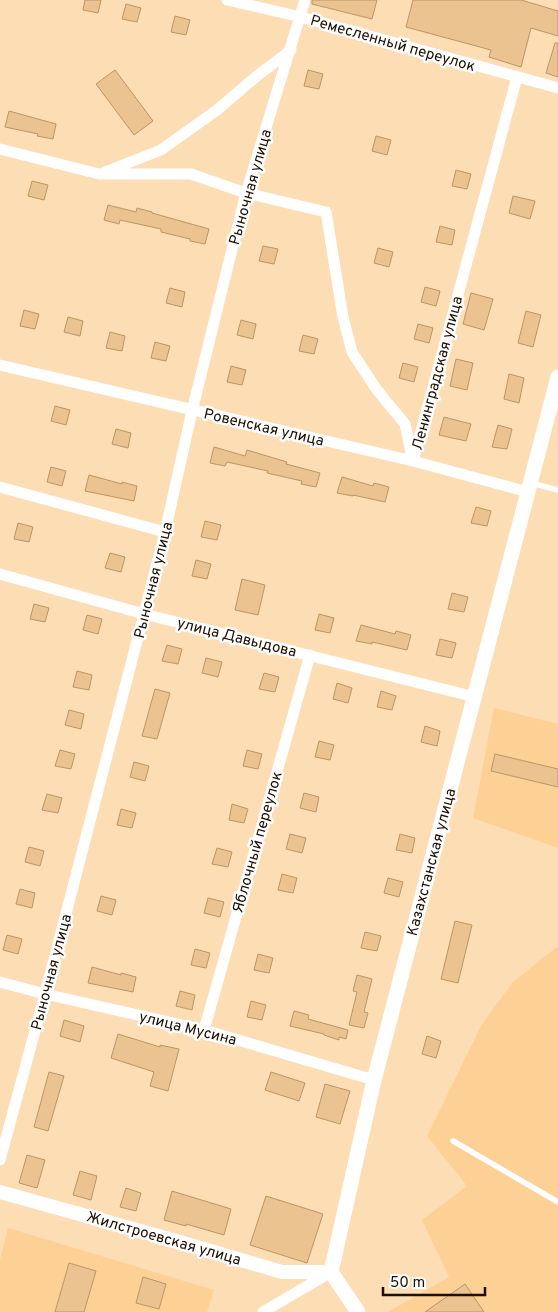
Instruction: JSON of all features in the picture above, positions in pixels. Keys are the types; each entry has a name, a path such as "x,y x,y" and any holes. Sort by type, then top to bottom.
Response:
{"main road":[{"name":"Казахстанская улица","path":"330,1272 374,1080 558,378"},
{"path":"330,1272 358,1312"}],"street":[{"name":"Ремесленный переулок","path":"227,0 301,17 558,88"},
{"name":"Рыночная улица","path":"0,1160 165,532 192,411 246,193 305,0"},
{"path":"99,174 161,150 217,110 291,50"},
{"name":"Ленинградская улица","path":"413,461 517,77"},
{"name":"Ленинградская улица","path":"0,149 99,174 191,174 246,193 326,212 343,317 352,352 377,390 405,424 413,461"},
{"name":"Ровенская улица","path":"0,365 192,411 529,487"},
{"path":"0,487 165,532"},
{"name":"улица Давыдова","path":"0,574 144,614 474,697"},
{"name":"Яблочный переулок","path":"204,1030 310,655"},
{"name":"улица Мусина","path":"0,982 204,1030 374,1080"},
{"name":"Жилстроевская улица","path":"0,1192 282,1272 330,1272"},
{"path":"263,1312 330,1272"}],"lane":[{"path":"529,487 558,490"},
{"path":"452,1141 558,1202"}],"shaded area":[{"path":"494,708 558,724 558,848 473,818"},
{"path":"558,946 558,1312 388,1312 449,1277 422,1220 467,1186 427,1136 482,1024 513,982"},
{"path":"8,1228 214,1290 207,1312 0,1312 0,1260"}],"building":[{"path":"85,0 101,0 98,13 83,10"},
{"path":"312,0 377,0 372,19 312,4"},
{"path":"413,0 521,0 558,11 558,36 531,28 521,67 489,57 491,50 406,27"},
{"path":"126,4 141,8 137,22 122,19"},
{"path":"175,16 190,20 186,35 171,32"},
{"path":"555,43 558,43 558,77 546,73"},
{"path":"115,70 153,121 134,135 96,84"},
{"path":"308,70 323,74 319,89 304,86"},
{"path":"9,111 56,124 53,139 5,127"},
{"path":"376,136 391,140 387,155 372,151"},
{"path":"456,170 471,174 467,189 452,186"},
{"path":"32,181 48,185 44,200 28,196"},
{"path":"513,196 535,201 530,219 509,213"},
{"path":"108,205 136,212 137,208 209,229 205,244 161,232 161,229 120,220 119,224 104,220"},
{"path":"440,226 455,230 452,245 436,242"},
{"path":"263,246 278,249 274,264 259,261"},
{"path":"378,248 393,252 389,267 374,263"},
{"path":"425,287 440,291 436,306 421,302"},
{"path":"170,288 185,292 182,307 166,303"},
{"path":"471,293 493,299 484,330 463,324"},
{"path":"24,310 39,314 35,329 20,326"},
{"path":"526,311 541,315 533,347 518,343"},
{"path":"68,317 83,321 80,336 64,332"},
{"path":"241,320 256,324 253,339 237,335"},
{"path":"418,324 433,328 429,343 414,339"},
{"path":"110,332 125,336 122,351 106,348"},
{"path":"303,335 318,339 314,354 299,351"},
{"path":"155,342 170,346 166,361 151,358"},
{"path":"456,359 473,363 467,390 450,386"},
{"path":"403,363 418,367 414,382 399,378"},
{"path":"231,366 246,370 242,385 227,382"},
{"path":"509,374 524,378 519,403 504,399"},
{"path":"55,406 70,410 66,425 51,421"},
{"path":"444,417 471,424 466,441 439,435"},
{"path":"498,425 512,429 507,449 492,447"},
{"path":"116,429 131,433 128,448 112,444"},
{"path":"214,447 245,456 247,450 287,462 286,464 320,473 316,487 301,484 302,481 267,473 268,471 227,462 225,466 210,463"},
{"path":"51,467 66,471 62,486 47,482"},
{"path":"89,475 137,486 134,501 85,491"},
{"path":"342,477 373,486 374,483 389,487 385,502 337,493"},
{"path":"476,507 491,511 487,526 471,523"},
{"path":"205,521 221,525 217,540 201,537"},
{"path":"18,523 33,527 29,542 14,539"},
{"path":"110,553 125,557 121,572 105,568"},
{"path":"196,560 211,564 207,579 192,576"},
{"path":"242,579 265,585 258,615 235,610"},
{"path":"452,593 468,597 464,612 448,609"},
{"path":"34,604 49,608 45,622 30,619"},
{"path":"319,614 334,618 330,633 315,630"},
{"path":"87,615 102,619 98,634 83,630"},
{"path":"361,625 395,634 396,631 411,635 407,650 372,642 372,644 356,641"},
{"path":"440,639 456,643 452,658 436,655"},
{"path":"167,645 182,649 178,664 162,661"},
{"path":"206,658 222,662 218,677 202,673"},
{"path":"77,671 92,675 89,690 73,687"},
{"path":"264,673 279,677 275,692 259,689"},
{"path":"337,683 352,688 348,703 333,699"},
{"path":"155,689 170,693 157,739 142,736"},
{"path":"381,691 396,696 392,710 377,707"},
{"path":"69,710 84,714 81,729 65,725"},
{"path":"425,726 440,731 437,746 421,742"},
{"path":"319,741 334,745 330,760 315,757"},
{"path":"60,750 75,754 71,769 55,766"},
{"path":"247,750 262,754 258,769 243,766"},
{"path":"495,754 558,769 558,787 491,771"},
{"path":"134,762 149,766 145,781 130,777"},
{"path":"304,793 319,797 316,812 300,808"},
{"path":"47,794 62,798 58,813 42,810"},
{"path":"232,804 248,809 244,823 229,820"},
{"path":"121,809 136,813 132,828 117,825"},
{"path":"290,834 306,838 302,853 286,849"},
{"path":"400,834 415,838 412,853 396,850"},
{"path":"29,847 44,851 40,866 25,862"},
{"path":"217,848 232,852 228,867 212,864"},
{"path":"282,874 297,878 293,893 278,890"},
{"path":"388,878 403,882 399,897 384,893"},
{"path":"20,889 35,893 32,908 16,904"},
{"path":"101,896 116,900 112,915 97,911"},
{"path":"208,898 224,902 220,917 204,913"},
{"path":"455,921 472,925 458,983 441,979"},
{"path":"365,932 381,936 377,951 361,948"},
{"path":"7,935 22,939 18,954 3,950"},
{"path":"195,949 210,953 206,968 191,965"},
{"path":"258,954 273,958 269,973 254,970"},
{"path":"92,967 136,977 133,992 88,983"},
{"path":"357,975 372,979 364,1012 368,1013 364,1028 349,1025 357,992 353,991"},
{"path":"180,991 195,995 192,1010 176,1006"},
{"path":"251,1001 266,1005 262,1020 247,1017"},
{"path":"294,1011 309,1015 308,1019 348,1030 346,1039 339,1037 339,1040 324,1034 290,1026"},
{"path":"64,1020 84,1026 80,1042 60,1036"},
{"path":"118,1034 160,1047 160,1045 179,1049 168,1091 150,1086 154,1072 111,1058"},
{"path":"427,1036 441,1041 436,1058 422,1054"},
{"path":"49,1072 64,1076 48,1131 34,1127"},
{"path":"271,1072 305,1083 299,1101 265,1090"},
{"path":"325,1084 350,1091 340,1124 316,1117"},
{"path":"27,1155 45,1160 37,1188 19,1183"},
{"path":"80,1171 97,1176 91,1200 73,1195"},
{"path":"126,1188 141,1193 136,1211 120,1207"},
{"path":"172,1191 231,1209 224,1235 164,1220"},
{"path":"266,1196 323,1214 307,1263 250,1245"},
{"path":"69,1263 96,1271 84,1312 55,1312"},
{"path":"143,1277 166,1284 159,1309 136,1303"},
{"path":"465,1284 484,1312 425,1312"}]}
